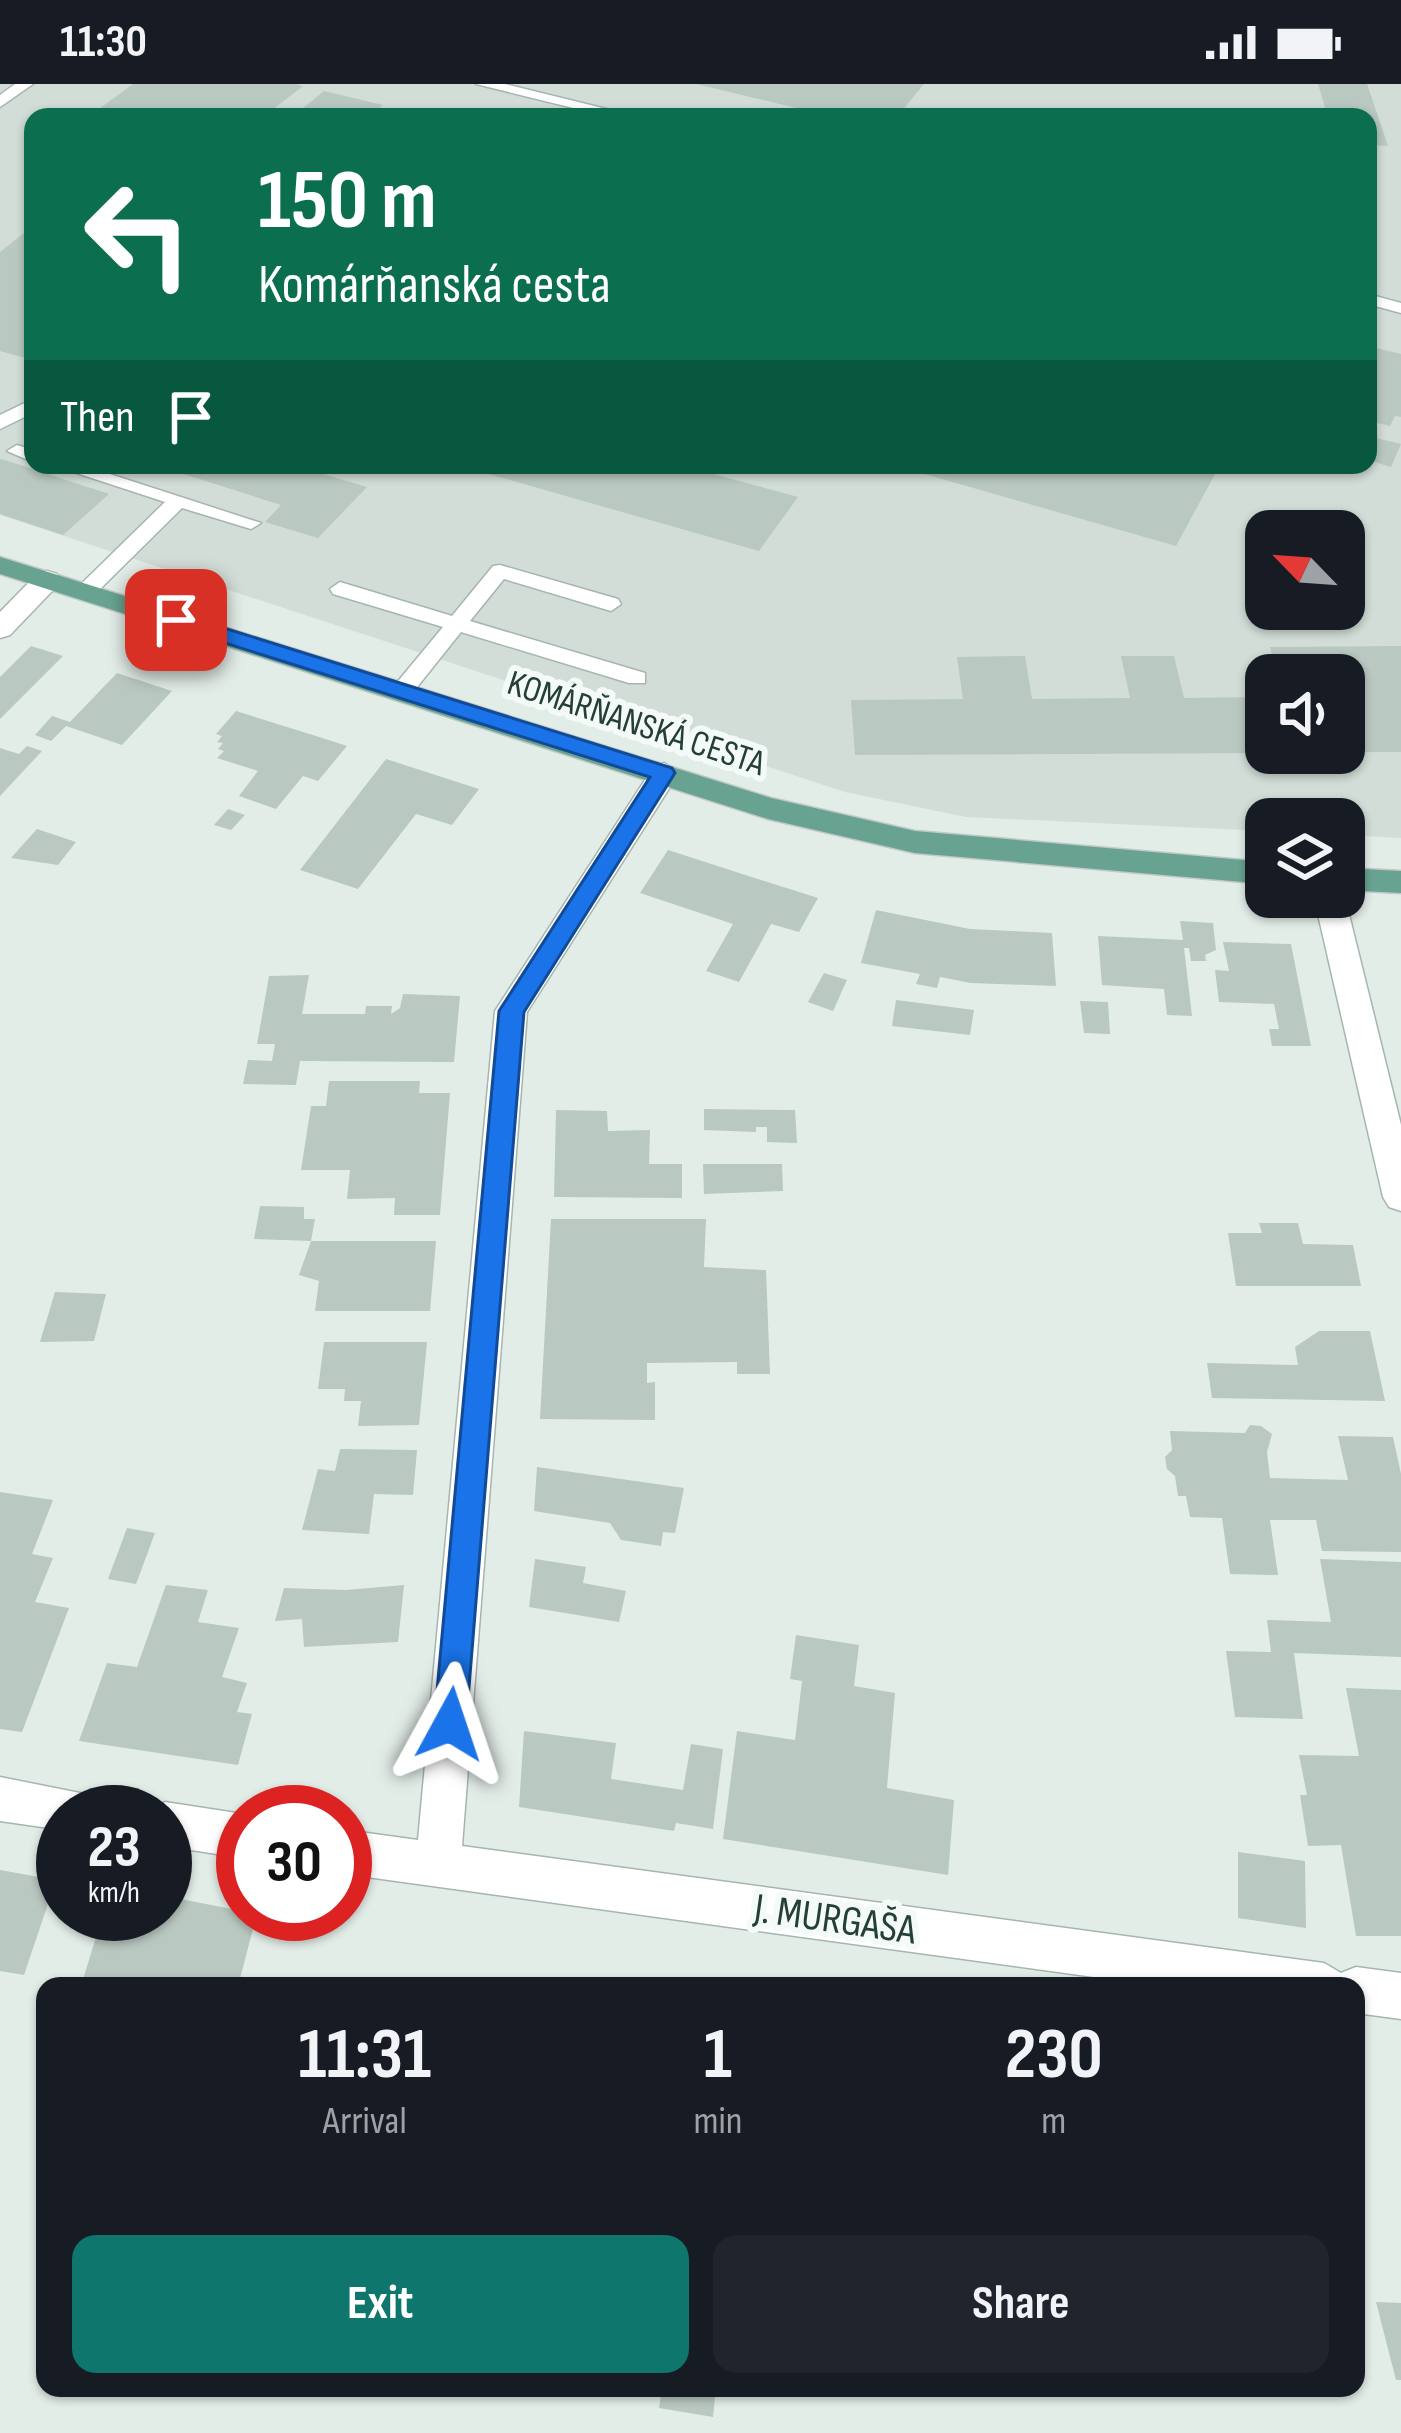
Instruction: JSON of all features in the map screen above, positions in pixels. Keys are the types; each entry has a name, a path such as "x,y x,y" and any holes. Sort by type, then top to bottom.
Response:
{"main road":[{"name":"KOMÁRŇANSKÁ CESTA","path":"0,565 768,808 916,842 1245,871"},
{"path":"1365,880 1401,882"}],"street":[{"path":"0,629 47,580"},
{"path":"438,1866 511,1011 664,773"},
{"path":"1335,918 1401,1197"},
{"path":"0,1799 36,1804"},
{"name":"J. MURGAŠA","path":"372,1856 1258,1977"},
{"path":"1365,1991 1401,1996"}],"lane":[{"path":"0,102 25,84"},
{"path":"484,84 592,108"},
{"path":"92,474 251,523"},
{"path":"85,592 178,500"},
{"path":"403,691 500,572 611,604"},
{"path":"340,589 637,678"}],"shaded area":[{"path":"0,84 1401,84 1401,838 1365,836 1365,798 1245,798 1245,830 966,817 845,792 0,515"}],"building":[{"path":"133,84 303,86 275,108 100,108"},
{"path":"696,84 924,84 904,108 796,108"},
{"path":"1318,84 1367,84 1375,108 1325,108"},
{"path":"324,91 383,105 380,108 303,108"},
{"path":"1377,114 1388,146 1377,145"},
{"path":"24,233 24,358 0,351 0,252"},
{"path":"1377,348 1401,354 1401,417 1395,416 1390,426 1377,423"},
{"path":"1377,438 1401,444 1391,467 1377,463"},
{"path":"0,459 24,467 24,474 47,474 109,494 63,535 0,514"},
{"path":"183,474 323,474 367,487 318,538 265,522 281,505"},
{"path":"489,474 714,474 798,497 759,551"},
{"path":"924,474 1215,474 1176,546"},
{"path":"31,646 63,656 0,719 0,677"},
{"path":"1401,646 1401,752 1365,752 1365,654 1272,654 1270,647"},
{"path":"1025,656 1032,699 1130,698 1121,656 1174,656 1184,698 1245,697 1245,753 855,755 851,700 963,699 957,657"},
{"path":"117,673 172,691 122,745 66,726 51,741 35,735 52,716 70,722"},
{"path":"236,711 347,746 318,781 303,776 276,809 239,796 258,771 217,758 224,751 218,749 223,743 217,742 222,736 216,734"},
{"path":"27,746 42,751 0,796 0,748 19,754"},
{"path":"386,759 479,789 452,825 416,814 358,889 300,870"},
{"path":"228,809 245,815 231,830 214,825"},
{"path":"37,829 76,842 58,865 11,858"},
{"path":"668,850 818,898 799,932 771,924 739,982 706,971 733,924 640,893"},
{"path":"876,910 970,929 1052,933 1056,986 940,977 937,988 916,984 920,974 861,963"},
{"path":"1180,921 1213,923 1216,950 1205,955 1206,961 1191,961 1189,948 1184,948 1192,1016 1167,1015 1164,989 1102,985 1098,936 1183,940"},
{"path":"1223,942 1291,944 1311,1046 1272,1046 1269,1029 1279,1029 1274,1004 1219,1002 1215,970 1229,971"},
{"path":"824,973 847,980 833,1011 808,1002"},
{"path":"309,975 302,1014 365,1014 366,1006 392,1006 391,1014 400,1008 403,994 460,996 454,1062 300,1061 296,1085 243,1084 248,1060 272,1061 275,1044 257,1044 269,976"},
{"path":"896,1000 974,1010 970,1035 892,1026"},
{"path":"1080,1001 1108,1002 1110,1034 1084,1033"},
{"path":"329,1081 420,1081 419,1093 450,1093 440,1215 394,1215 395,1198 347,1199 350,1170 301,1170 311,1106 326,1106"},
{"path":"704,1109 795,1110 797,1143 767,1142 767,1127 756,1127 756,1132 704,1130"},
{"path":"556,1110 607,1111 608,1131 650,1130 649,1164 682,1164 682,1198 554,1197"},
{"path":"703,1164 782,1164 783,1191 704,1194"},
{"path":"260,1206 304,1207 304,1219 315,1219 311,1241 254,1239"},
{"path":"551,1219 706,1219 704,1267 766,1270 770,1374 737,1374 737,1362 647,1363 647,1383 655,1382 655,1420 540,1419"},
{"path":"1259,1223 1298,1223 1303,1244 1353,1245 1361,1286 1236,1286 1228,1233 1262,1233"},
{"path":"311,1241 436,1241 430,1311 315,1311 319,1281 299,1275"},
{"path":"55,1292 106,1294 94,1341 40,1342"},
{"path":"1319,1331 1370,1331 1385,1401 1212,1398 1207,1363 1298,1365 1295,1347"},
{"path":"324,1342 427,1342 419,1425 358,1426 361,1401 344,1401 345,1389 318,1389"},
{"path":"1250,1425 1272,1434 1267,1452 1270,1478 1348,1480 1338,1436 1393,1437 1401,1474 1401,1552 1322,1551 1316,1520 1270,1520 1278,1575 1230,1574 1222,1518 1190,1517 1186,1496 1178,1496 1165,1457 1172,1450 1170,1431 1245,1433"},
{"path":"340,1449 417,1450 413,1495 374,1494 369,1534 302,1530 318,1469 335,1471"},
{"path":"537,1467 684,1488 675,1533 663,1532 661,1546 621,1540 610,1523 534,1511"},
{"path":"0,1492 53,1500 32,1554 53,1558 35,1602 69,1608 22,1732 0,1729"},
{"path":"127,1528 155,1533 136,1584 108,1579"},
{"path":"535,1559 586,1567 583,1583 626,1591 619,1622 529,1607"},
{"path":"1320,1559 1401,1562 1401,1657 1294,1653 1303,1719 1235,1717 1226,1651 1271,1652 1267,1620 1331,1622"},
{"path":"166,1585 208,1590 198,1622 239,1628 222,1677 247,1683 237,1712 252,1714 238,1765 79,1741 107,1663 137,1667"},
{"path":"404,1585 398,1642 304,1647 302,1619 275,1621 284,1588"},
{"path":"796,1635 859,1645 854,1686 895,1693 887,1788 954,1800 948,1875 723,1839 737,1731 795,1740 802,1681 790,1679"},
{"path":"1346,1688 1401,1690 1401,1936 1356,1936 1341,1845 1308,1846 1300,1795 1307,1795 1299,1755 1359,1756"},
{"path":"524,1731 616,1743 611,1779 683,1790 691,1744 723,1749 713,1829 676,1823 674,1831 519,1807"},
{"path":"1238,1852 1305,1861 1306,1928 1238,1918"},
{"path":"0,1870 36,1876 36,1939 24,1975 0,1971"},
{"path":"192,1901 216,1906 216,1941 250,1941 240,1977 84,1977 95,1941 192,1941"},
{"path":"1376,2302 1401,2303 1401,2380 1396,2380"},
{"path":"661,2397 715,2397 713,2417 659,2408"}],"route":[{"path":"176,620 664,773 511,1011 450,1724"}]}
